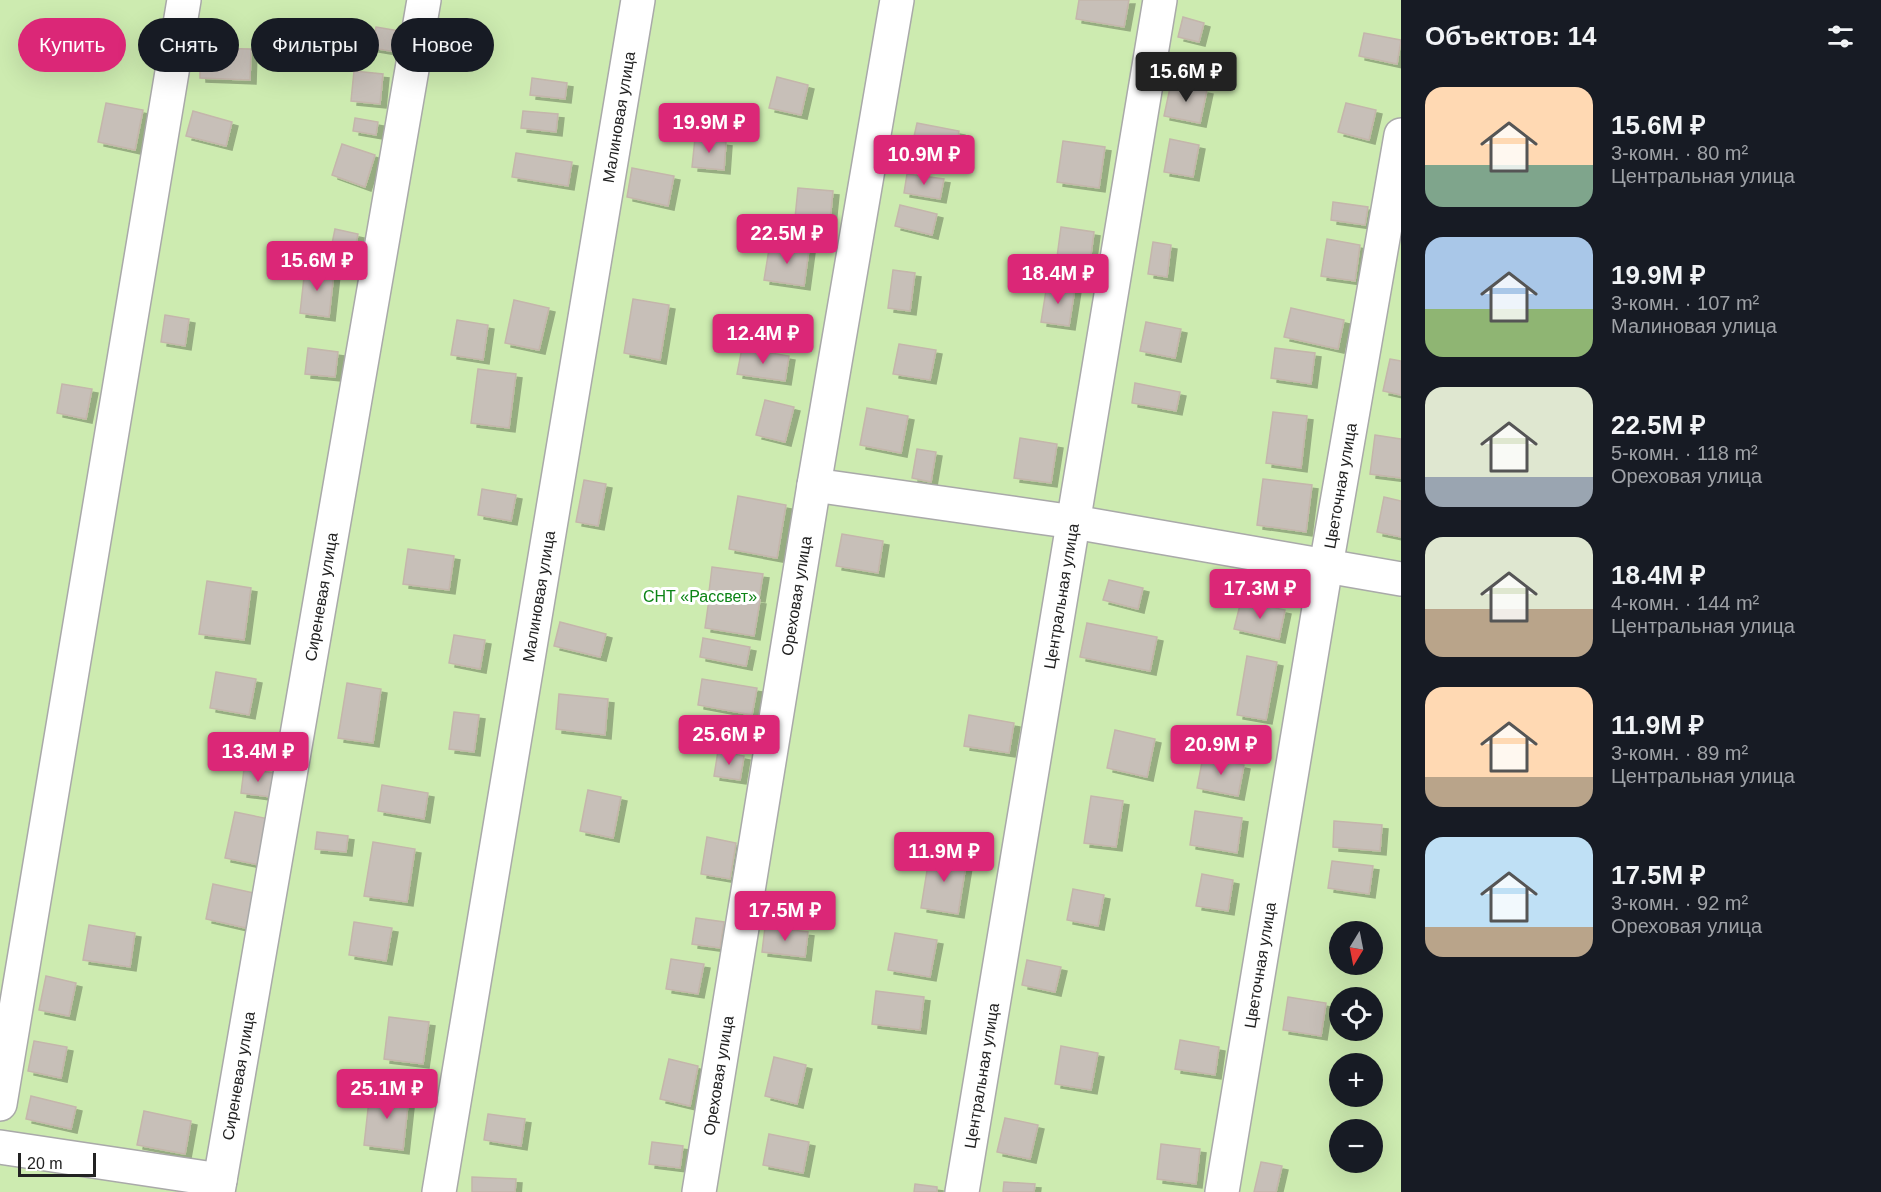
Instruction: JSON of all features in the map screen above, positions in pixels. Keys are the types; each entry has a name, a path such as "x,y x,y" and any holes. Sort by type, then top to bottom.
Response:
{"street":[{"path":"0,1104 184,0"},
{"name":"Сиреневая улица","path":"219,1186 424,0"},
{"name":"Малиновая улица","path":"439,1192 638,0"},
{"name":"Ореховая улица","path":"699,1192 814,485 897,0"},
{"name":"Центральная улица","path":"962,1192 1160,0"},
{"name":"Цветочная улица","path":"1222,1192 1326,566 1401,135"},
{"path":"814,485 1074,522 1401,579"},
{"path":"0,1147 219,1186"}],"green space":[{"name":"СНТ «Рассвет»","path":"0,0 1401,0 1401,1192 0,1192"}],"building":[{"path":"1079,0 1129,0 1124,27 1076,19"},
{"path":"1183,17 1204,23 1199,42 1178,37"},
{"path":"379,28 391,30 391,51 379,49"},
{"path":"1364,33 1401,40 1397,64 1359,56"},
{"path":"239,49 251,49 250,80 200,78 200,72 239,72"},
{"path":"354,72 383,74 380,104 351,101"},
{"path":"777,77 808,85 801,115 769,108"},
{"path":"532,78 567,83 565,99 530,95"},
{"path":"1171,83 1207,90 1200,123 1164,116"},
{"path":"106,103 143,110 135,150 98,142"},
{"path":"1346,103 1376,110 1369,140 1338,132"},
{"path":"193,111 232,122 226,146 186,136"},
{"path":"523,111 558,114 556,132 521,128"},
{"path":"355,118 378,122 376,135 353,131"},
{"path":"917,123 959,131 956,149 913,141"},
{"path":"695,138 726,142 724,170 692,167"},
{"path":"1170,139 1199,145 1193,177 1164,172"},
{"path":"1063,141 1105,147 1099,188 1057,182"},
{"path":"342,144 375,155 365,187 332,175"},
{"path":"516,153 572,162 568,186 512,177"},
{"path":"632,168 674,176 668,206 627,197"},
{"path":"907,174 944,179 940,199 904,193"},
{"path":"798,188 833,191 829,231 794,228"},
{"path":"1333,202 1368,207 1365,225 1331,220"},
{"path":"900,205 937,214 932,235 895,226"},
{"path":"1061,227 1094,232 1090,262 1057,257"},
{"path":"335,229 358,234 351,268 328,263"},
{"path":"1327,239 1360,245 1355,281 1321,276"},
{"path":"1153,242 1171,245 1167,277 1148,274"},
{"path":"770,243 809,249 804,286 764,280"},
{"path":"305,268 334,272 329,317 300,313"},
{"path":"893,270 915,273 910,311 888,308"},
{"path":"1047,284 1075,288 1069,326 1041,322"},
{"path":"633,299 669,305 660,360 624,353"},
{"path":"514,300 549,308 539,350 505,343"},
{"path":"1291,308 1344,320 1338,349 1284,337"},
{"path":"165,315 189,319 185,346 161,342"},
{"path":"749,316 792,322 789,340 746,334"},
{"path":"457,320 488,325 483,360 451,355"},
{"path":"1146,322 1181,329 1175,358 1140,351"},
{"path":"899,344 936,350 930,380 893,374"},
{"path":"308,348 338,352 335,377 305,374"},
{"path":"742,348 789,356 785,381 737,374"},
{"path":"1275,348 1315,353 1311,384 1271,378"},
{"path":"1390,359 1401,361 1401,395 1383,391"},
{"path":"478,369 516,374 509,428 471,423"},
{"path":"1135,383 1180,392 1176,411 1132,403"},
{"path":"62,384 92,389 86,419 57,413"},
{"path":"765,400 794,407 785,442 756,435"},
{"path":"867,408 908,416 901,453 860,445"},
{"path":"1273,412 1307,416 1301,468 1266,463"},
{"path":"1375,435 1401,439 1401,478 1370,474"},
{"path":"1020,438 1057,444 1051,483 1014,478"},
{"path":"917,449 936,452 931,482 912,478"},
{"path":"1263,479 1312,485 1306,532 1257,525"},
{"path":"584,480 606,484 598,526 576,522"},
{"path":"482,489 516,495 511,521 478,515"},
{"path":"738,496 786,505 777,558 729,549"},
{"path":"1384,497 1401,501 1401,537 1377,532"},
{"path":"842,534 883,541 878,573 836,566"},
{"path":"408,549 454,556 449,590 403,584"},
{"path":"712,567 763,574 759,598 709,592"},
{"path":"1109,580 1143,588 1138,609 1103,600"},
{"path":"207,581 251,588 244,640 199,634"},
{"path":"710,592 760,600 754,636 705,628"},
{"path":"1241,601 1285,610 1279,639 1234,629"},
{"path":"560,622 606,634 600,657 554,646"},
{"path":"1087,623 1157,637 1150,671 1080,657"},
{"path":"454,635 485,640 480,669 449,663"},
{"path":"703,638 750,647 746,666 700,657"},
{"path":"1247,656 1277,662 1266,720 1237,715"},
{"path":"216,672 256,679 249,715 210,708"},
{"path":"702,679 757,688 752,715 698,705"},
{"path":"347,683 381,689 373,743 338,738"},
{"path":"559,694 608,699 605,735 556,729"},
{"path":"454,712 479,715 474,752 449,749"},
{"path":"969,715 1014,723 1009,753 964,746"},
{"path":"1115,730 1155,739 1147,777 1107,768"},
{"path":"718,751 744,756 740,780 714,776"},
{"path":"1203,757 1244,765 1238,796 1197,788"},
{"path":"244,769 274,773 271,797 241,793"},
{"path":"382,785 428,793 424,819 378,811"},
{"path":"588,790 621,797 613,838 580,831"},
{"path":"1091,796 1123,801 1116,847 1084,843"},
{"path":"1195,811 1242,818 1237,853 1190,845"},
{"path":"235,812 269,819 260,865 225,858"},
{"path":"1334,821 1382,825 1380,851 1333,847"},
{"path":"317,832 348,836 346,852 315,849"},
{"path":"707,837 736,843 730,879 701,874"},
{"path":"373,842 415,849 407,902 364,896"},
{"path":"930,852 967,858 958,914 921,908"},
{"path":"1332,861 1373,866 1369,894 1328,888"},
{"path":"1202,874 1233,880 1228,911 1196,906"},
{"path":"213,884 254,893 246,928 206,919"},
{"path":"1073,889 1104,895 1098,926 1067,920"},
{"path":"696,918 724,922 720,948 692,944"},
{"path":"354,922 392,928 386,961 349,955"},
{"path":"89,925 135,933 130,967 83,960"},
{"path":"765,927 808,932 805,957 762,952"},
{"path":"895,933 937,940 930,977 888,970"},
{"path":"671,959 704,964 698,994 666,989"},
{"path":"1027,960 1061,967 1055,992 1022,985"},
{"path":"46,976 76,983 69,1016 39,1010"},
{"path":"876,991 924,997 920,1030 872,1024"},
{"path":"1288,997 1326,1003 1321,1036 1283,1030"},
{"path":"389,1017 429,1022 423,1064 384,1059"},
{"path":"1180,1040 1219,1047 1215,1075 1175,1069"},
{"path":"34,1041 67,1047 61,1078 28,1071"},
{"path":"1061,1046 1098,1053 1091,1090 1055,1084"},
{"path":"774,1057 806,1065 797,1104 765,1096"},
{"path":"669,1059 698,1066 690,1106 660,1099"},
{"path":"370,1091 409,1095 403,1150 364,1145"},
{"path":"31,1096 76,1107 71,1129 26,1119"},
{"path":"144,1111 191,1121 185,1154 137,1145"},
{"path":"488,1114 525,1119 521,1146 484,1140"},
{"path":"1005,1118 1038,1125 1030,1159 997,1152"},
{"path":"769,1134 809,1142 803,1173 763,1165"},
{"path":"652,1142 683,1146 680,1168 649,1164"},
{"path":"1161,1144 1200,1149 1196,1184 1157,1179"},
{"path":"1261,1162 1282,1166 1276,1192 1254,1192"},
{"path":"472,1177 516,1179 515,1192 472,1192"},
{"path":"1004,1182 1035,1184 1034,1192 1003,1192"},
{"path":"915,1184 937,1187 937,1192 914,1192"}]}
